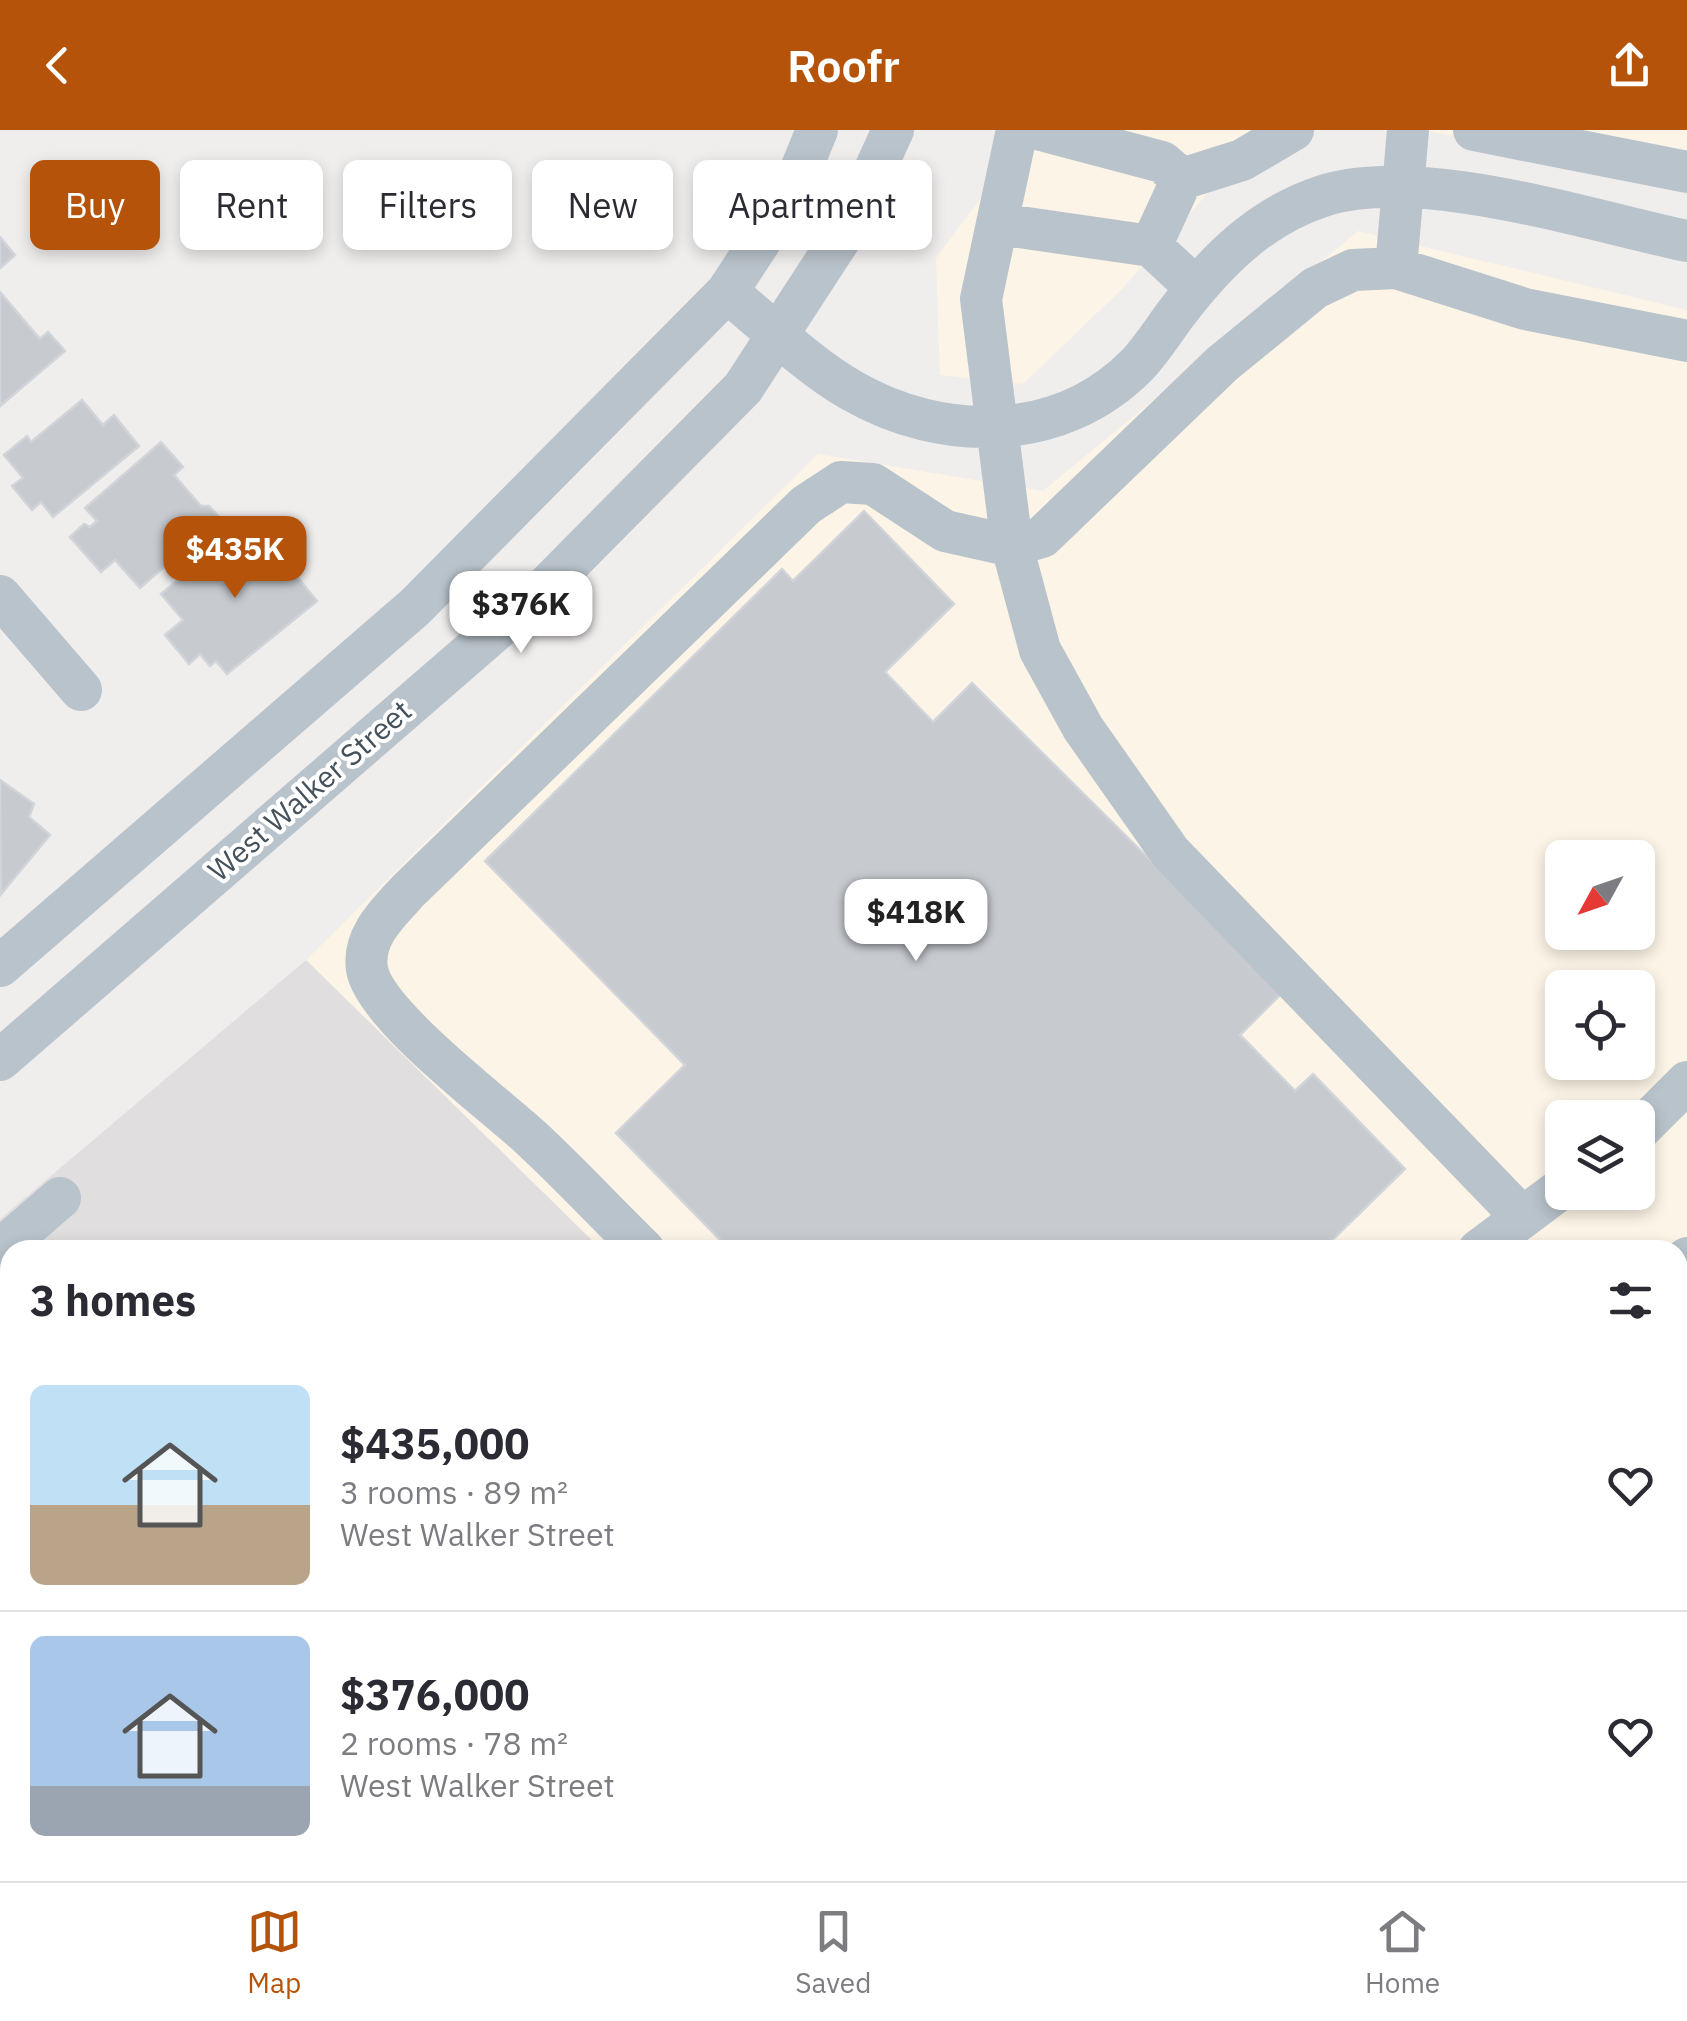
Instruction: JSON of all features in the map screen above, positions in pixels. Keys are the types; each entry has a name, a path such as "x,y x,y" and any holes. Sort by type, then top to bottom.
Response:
{"street":[{"path":"0,966 415,607 727,292 791,194 817,130"},
{"name":"West Walker Street","path":"0,1060 547,586 744,388 851,222 892,130"},
{"path":"1018,130 981,299 1012,546 1040,650 1083,728 1170,852 1522,1216"},
{"path":"1041,130 1162,162 1182,179"},
{"path":"1151,246 1182,179 1242,160 1293,130"},
{"path":"1396,268 1408,130"},
{"path":"1474,130 1619,144 1687,172"},
{"path":"1599,222 1619,144"},
{"path":"727,292 848,389 892,411 962,428 999,430 1057,416 1098,396 1137,365 1229,251 1290,208 1328,194 1402,184 1687,241"},
{"path":"998,224 1151,246 1196,288"},
{"path":"634,1240 378,995 366,968 373,930 408,890 806,505 841,482 873,484 945,530 1012,546 1042,537 1222,364 1315,288 1353,270 1396,268 1525,310 1687,340"},
{"path":"0,596 82,690"},
{"path":"1655,1114 1687,1082"},
{"path":"12,1240 60,1198"},
{"path":"1492,1240 1545,1200"}],"shaded area":[{"path":"1002,130 1303,130 1217,183 1121,290 1023,384 940,375 936,258 989,187"},
{"path":"1426,130 1687,130 1687,187"},
{"path":"1358,231 1687,310 1687,1240 592,1240 306,960 818,454 1043,491"},
{"path":"306,960 592,1240 0,1240 0,1219"}],"building":[{"path":"0,237 15,255 0,268"},
{"path":"0,292 40,339 48,332 65,351 0,406"},
{"path":"82,400 103,425 114,415 139,446 53,517 41,502 32,510 12,486 23,478 4,455 27,436 31,442"},
{"path":"161,442 183,467 174,475 201,506 209,506 220,518 140,588 115,560 101,572 70,537 84,524 90,527 97,521 85,508"},
{"path":"864,511 954,604 885,672 933,722 972,683 1283,992 1240,1035 1295,1091 1313,1074 1405,1169 1332,1240 720,1240 616,1133 685,1065 485,861 782,569 793,581"},
{"path":"251,520 317,601 227,674 216,661 210,666 200,654 189,664 165,635 183,620 161,594"},
{"path":"0,780 34,804 29,817 50,835 1,894"}]}
